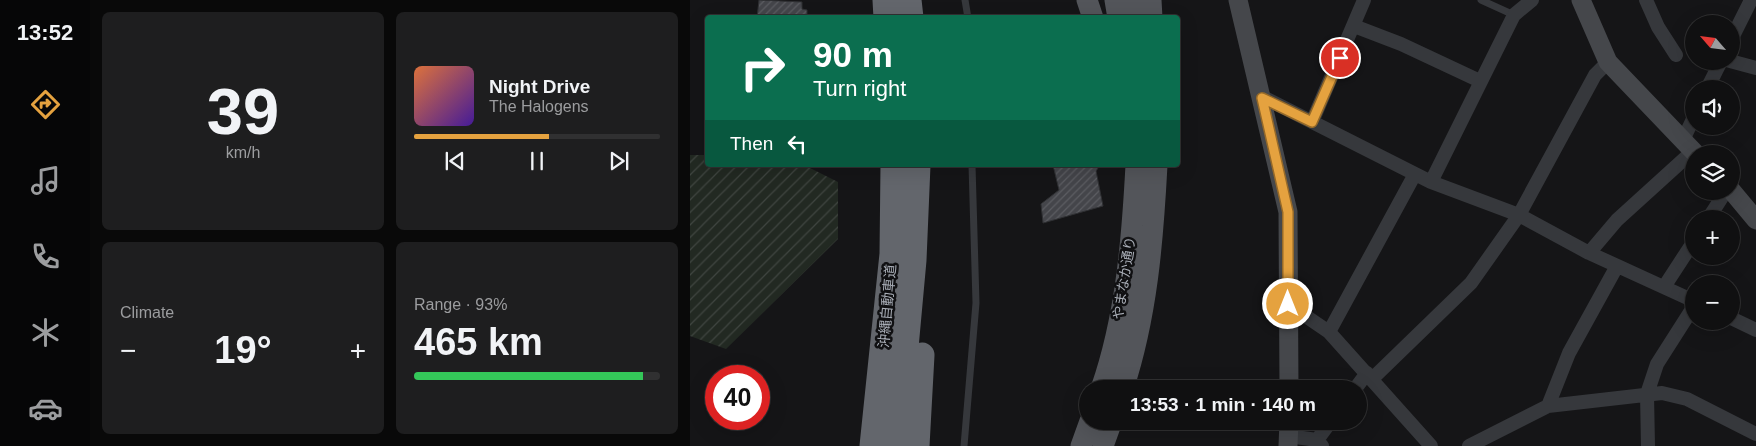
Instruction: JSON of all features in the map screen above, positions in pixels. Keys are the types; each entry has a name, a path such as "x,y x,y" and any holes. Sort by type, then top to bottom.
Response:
{"highway":[{"path":"885,0 886,15"},
{"path":"910,0 911,15"},
{"name":"沖縄自動車道","path":"872,446 892,254 893,167"},
{"path":"917,446 925,290 918,172"},
{"name":"沖縄自動車道","path":"897,446 908,342 918,172"},
{"path":"857,446 892,254"}],"main road":[{"path":"1087,0 1092,15"},
{"path":"1115,0 1118,15"},
{"path":"1132,0 1136,15"},
{"path":"1151,0 1152,15"},
{"path":"1124,167 1130,246"},
{"name":"やまなか通り","path":"1103,380 1123,300 1130,246 1136,167"},
{"name":"やまなか通り","path":"1125,380 1144,302 1153,238 1157,167"},
{"path":"1081,446 1087,430"},
{"path":"1103,446 1109,430"}],"street":[{"path":"1238,0 1288,212 1289,380"},
{"path":"1312,122 1364,0"},
{"path":"1431,182 1514,15 1532,0"},
{"path":"1581,0 1608,62 1688,145"},
{"path":"1646,0 1658,27 1676,55"},
{"path":"1740,22 1751,0"},
{"path":"1354,26 1401,44 1480,82"},
{"path":"1365,380 1471,283 1518,215 1595,75 1608,62"},
{"path":"1740,64 1756,68"},
{"path":"1262,98 1431,182 1518,215 1589,253 1685,297"},
{"path":"1589,253 1617,220 1685,154"},
{"path":"1330,332 1415,174"},
{"path":"1739,200 1756,220"},
{"path":"1664,287 1685,255"},
{"path":"1548,406 1569,353 1617,266"},
{"path":"1288,304 1330,332 1431,446"},
{"path":"1648,446 1647,394 1657,364 1685,320"},
{"path":"1740,322 1756,330"},
{"path":"1469,446 1548,406 1662,393 1687,399 1756,434"},
{"path":"1289,434 1319,443 1326,430"}],"lane":[{"path":"965,0 968,15"},
{"path":"1481,0 1514,15"},
{"path":"964,446 976,303 972,167"}],"shaded area":[{"path":"690,155 705,155 705,167 808,167 838,182 838,239 726,349 690,336"}],"building":[{"path":"759,0 802,2 802,9 807,10 807,15 757,15"},
{"path":"1053,167 1099,167 1096,171 1103,206 1043,223 1041,204 1059,190"}],"route":[{"path":"1288,304 1288,212 1262,98 1312,122 1340,58"}]}
